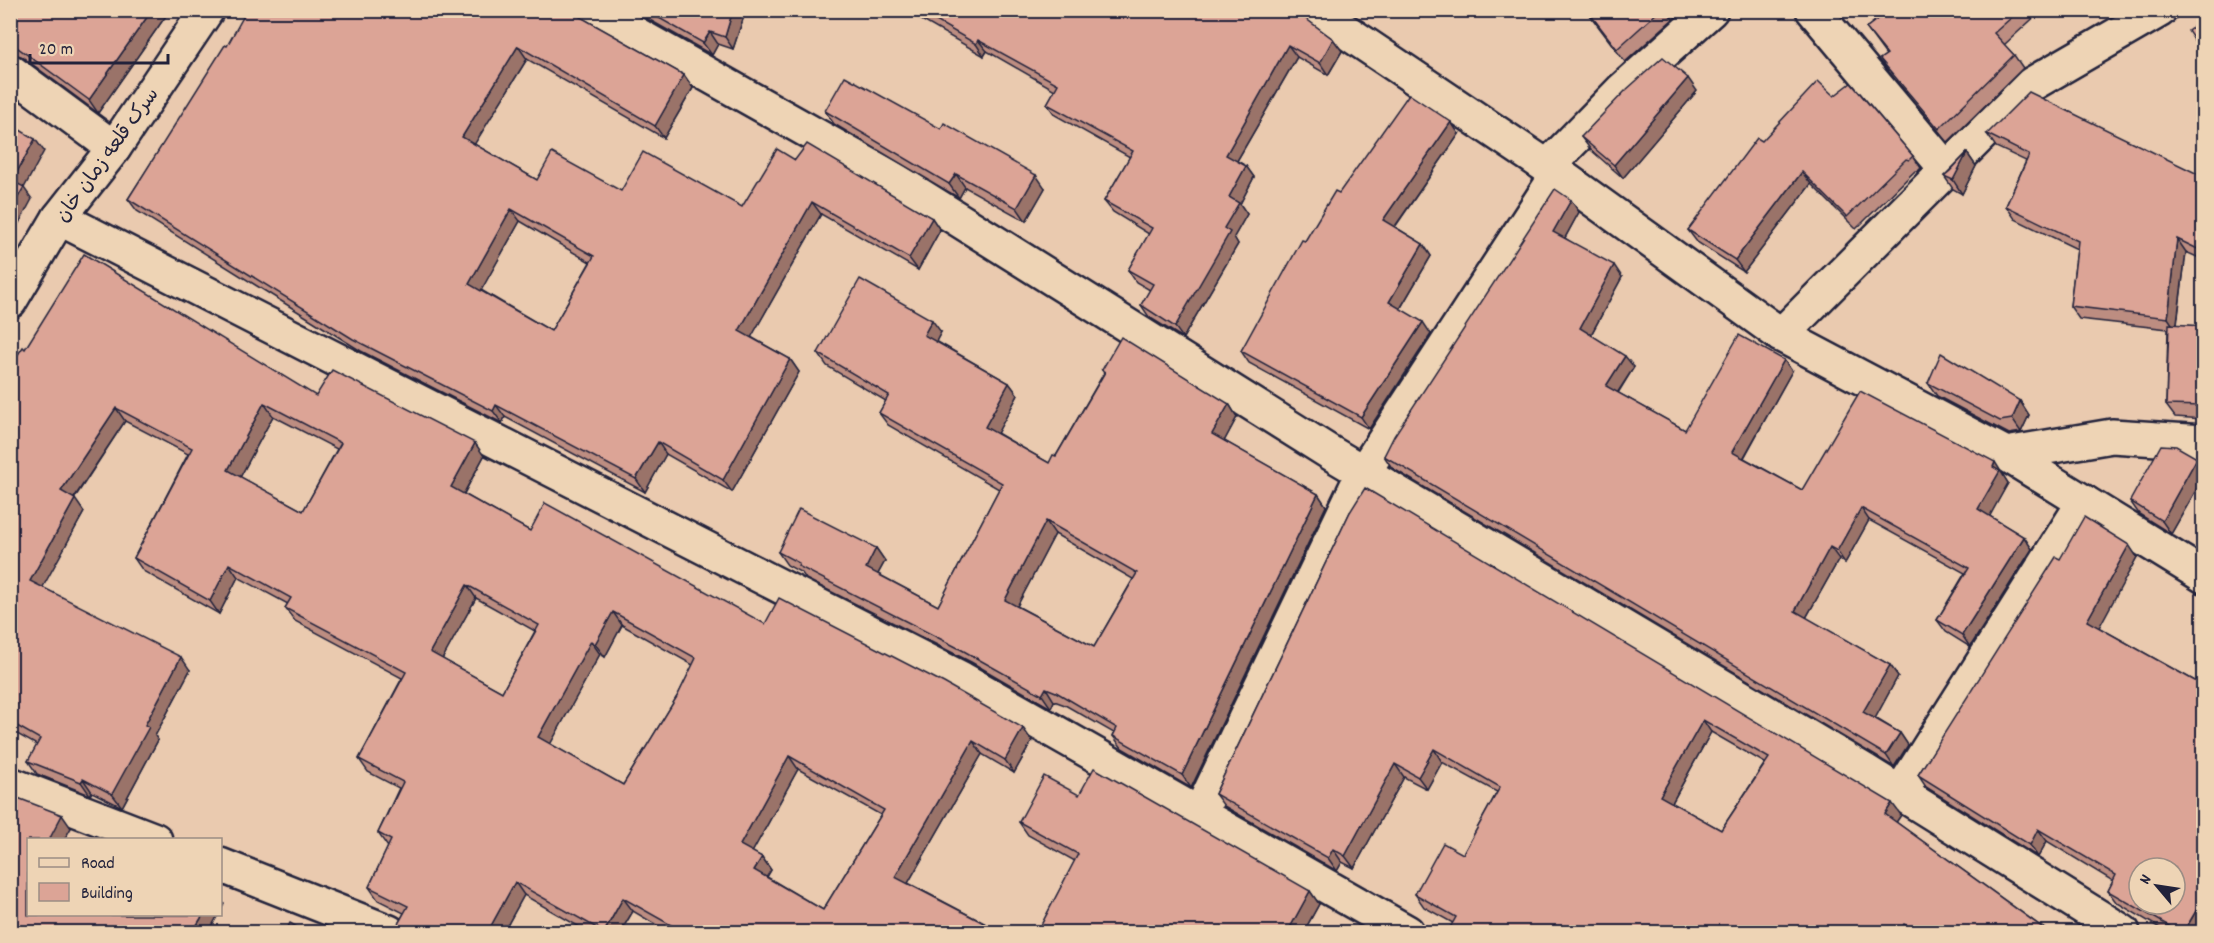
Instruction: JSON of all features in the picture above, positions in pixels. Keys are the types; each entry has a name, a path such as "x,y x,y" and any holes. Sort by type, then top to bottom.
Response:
{"street":[{"name":"سرک قلعه زمان خان","path":"10,301 59,218 114,148 207,10"},
{"path":"593,10 897,181 1363,473 1900,793 2123,933"},
{"path":"1314,10 1552,171 1781,335 2006,454 2204,576"},
{"path":"1198,815 1363,473 1552,171 1622,90 1710,10"},
{"path":"1813,10 1947,170"},
{"path":"1781,335 2032,84 2160,10"},
{"path":"10,71 114,148"},
{"path":"59,218 962,679 1407,933"},
{"path":"2006,454 2112,436 2204,442"},
{"path":"1900,793 2084,502"},
{"path":"10,784 150,838"},
{"path":"222,866 389,933"}],"building":[{"path":"10,10 152,10 89,100 10,42"},
{"path":"247,10 572,10 575,14 684,75 655,126 518,46 462,137 537,180 552,153 621,191 643,152 742,207 777,149 795,160 807,144 932,218 909,258 812,202 739,331 790,359 723,480 658,442 636,479 496,405 493,411 353,339 128,199 225,45 227,46","holes":["511,209 594,256 551,331 469,284"]},
{"path":"645,10 733,10 725,37 710,32 703,43"},
{"path":"917,10 1294,10 1333,39 1320,63 1288,45 1226,155 1246,166 1229,197 1239,203 1224,228 1230,232 1175,327 1141,305 1153,284 1128,270 1152,228 1104,201 1133,151 1047,104 1058,84 978,40 976,44"},
{"path":"1587,10 1660,10 1617,49"},
{"path":"1872,10 2020,10 1994,33 2014,55 1939,129 1880,59 1887,54 1866,28 1879,18"},
{"path":"2204,19 2204,55 2188,31"},
{"path":"1663,57 1688,78 1614,165 1581,137 1626,90"},
{"path":"845,76 941,129 944,123 1036,175 1017,208 956,174 949,184 825,111"},
{"path":"1818,81 1834,96 1851,83 1913,156 1909,160 1906,159 1847,217 1802,172 1735,260 1688,230 1757,138 1762,141"},
{"path":"2029,92 2204,177 2204,252 2177,239 2168,318 2070,306 2078,241 2006,206 2029,155 1987,134"},
{"path":"1409,94 1451,122 1383,220 1423,244 1389,302 1423,322 1361,417 1241,351 1302,240 1305,241 1335,191 1339,193"},
{"path":"10,124 35,139 12,181 24,187 10,211"},
{"path":"1967,153 1953,180 1944,176 1950,171"},
{"path":"1555,189 1571,200 1553,232 1614,265 1580,328 1625,356 1606,386 1685,430 1739,335 1784,360 1732,452 1802,490 1860,391 1995,462 1993,467 2000,471 1978,509 2024,537 1962,635 1937,620 1969,568 1861,508 1837,551 1830,547 1795,611 1890,665 1863,712 1900,733 1886,755 1384,456 1394,436"},
{"path":"84,254 316,396 332,370 475,443 451,487 530,531 545,503 765,624 779,598 944,683 1023,728 1005,760 973,741 895,877 1003,933 685,933 623,898 604,932 515,882 487,933 393,933 408,906 369,887 391,840 378,833 403,782 359,759 406,672 285,608 291,598 229,564 210,601 134,558 192,448 116,408 61,491 75,499 30,581 181,657 145,725 149,727 112,794 83,779 81,782 28,761 40,739 10,722 10,366 23,347 25,349","holes":["264,403 341,443 303,511 228,470","467,585 539,625 502,692 430,652","613,612 696,658 678,695 623,785 538,737 591,641 595,644","789,756 884,810 823,910 754,870 762,857 740,845"]},
{"path":"860,279 932,320 924,335 1009,383 985,427 1049,463 1053,455 1056,456 1105,372 1102,370 1121,337 1229,404 1212,434 1318,494 1182,775 1113,736 1117,728 1056,692 1046,688 1042,695 962,650 798,566 799,563 778,552 799,509 876,548 866,568 938,606 1002,483 879,413 889,395 818,353","holes":["1046,521 1137,573 1094,647 1005,600"]},
{"path":"2169,324 2204,326 2204,406 2166,405"},
{"path":"1941,353 2020,401 2012,419 2000,421 1928,383"},
{"path":"2161,445 2176,446 2197,458 2162,521 2130,501"},
{"path":"1365,488 1892,803 1885,814 2050,933 1920,933 1904,924 1899,933 1859,933 1856,931 1855,933 1447,933 1456,917 1415,894 1443,843 1463,854 1500,787 1434,749 1418,777 1395,764 1345,856 1333,849 1328,858 1215,794 1350,512","holes":["1703,720 1769,758 1721,830 1660,796"]},
{"path":"2084,517 2129,545 2087,621 2204,686 2204,900 2183,933 2151,916 2187,916 2187,856 2127,856 2127,902 2108,891 2116,875 2038,829 2030,845 1918,775 2056,557 2060,559"},
{"path":"1094,768 1310,891 1287,933 1037,933 1078,854 1019,822 1044,776 1079,795"},
{"path":"10,795 62,815 50,838 27,838 27,916 202,916 192,933 10,933"},
{"path":"290,923 307,933 285,933"}]}
